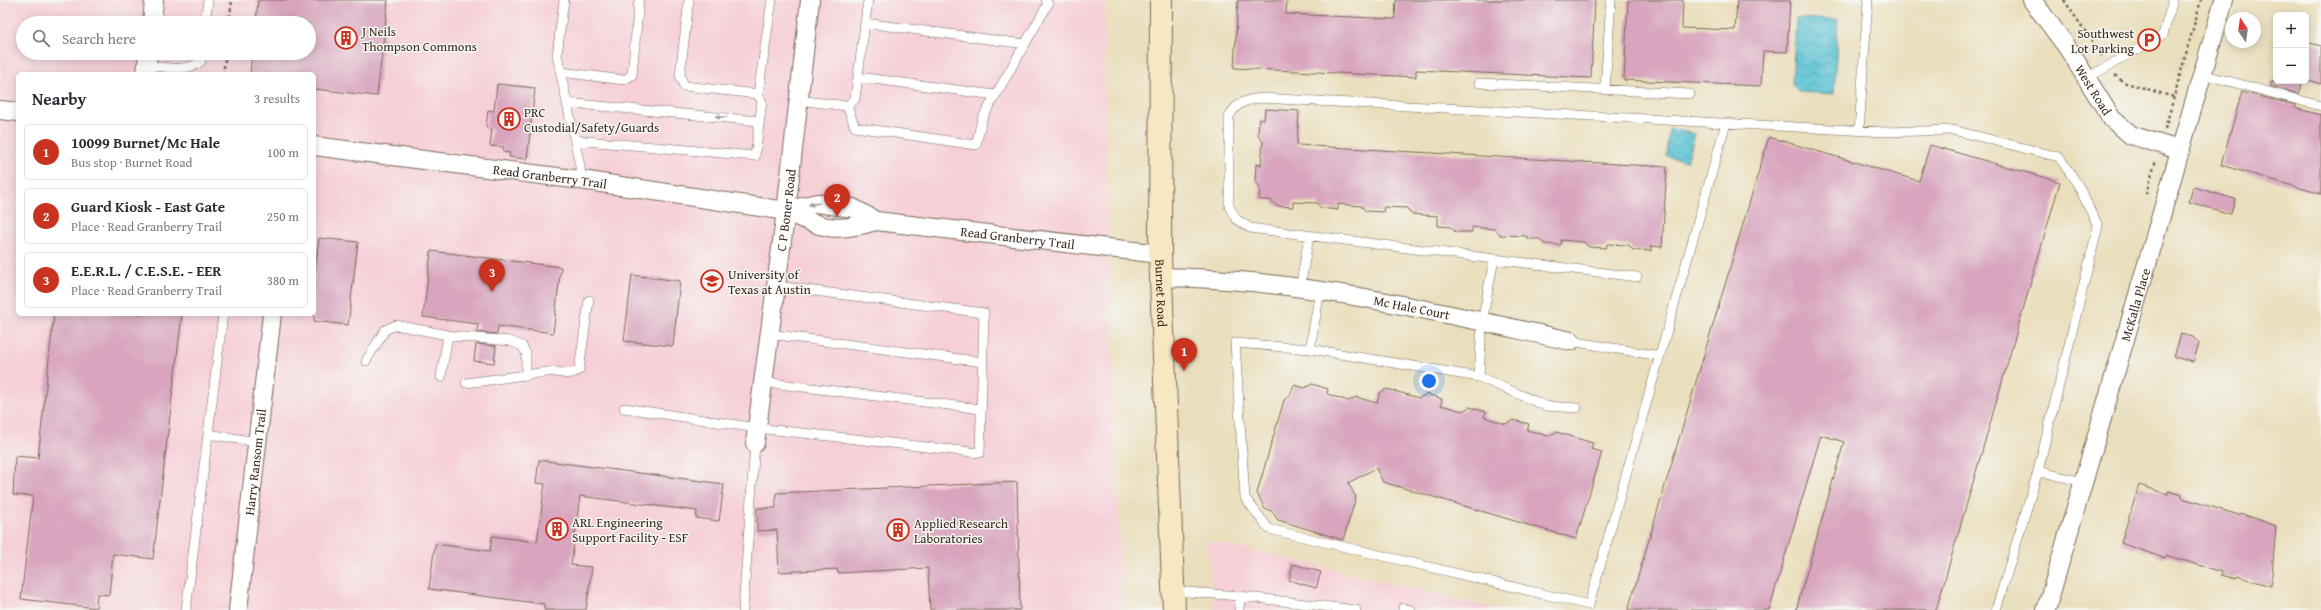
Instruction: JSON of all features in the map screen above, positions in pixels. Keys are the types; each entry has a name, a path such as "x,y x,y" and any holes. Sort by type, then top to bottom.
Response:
{"main road":[{"name":"Burnet Road","path":"1161,0 1160,277 1173,601"}],"street":[{"path":"153,16 154,0"},
{"name":"C P Boner Road","path":"756,436 786,210 810,0"},
{"name":"West Road","path":"2032,0 2087,78 2112,118 2125,131 2138,138 2179,150"},
{"name":"McKalla Place","path":"2046,610 2224,0"},
{"path":"0,110 16,112"},
{"name":"Read Granberry Trail","path":"316,146 581,180 786,210 814,225 851,229 876,221 1160,254"},
{"name":"Mc Hale Court","path":"1160,277 1208,277 1375,299 1571,341"},
{"name":"Harry Ransom Trail","path":"238,610 272,316"}],"lane":[{"path":"206,16 208,0"},
{"path":"564,0 557,55 580,166 581,180"},
{"path":"561,72 624,80 632,75 639,0"},
{"path":"689,0 680,75 684,86 758,94"},
{"path":"575,140 750,157 755,156 762,102 758,94 772,0"},
{"path":"798,100 847,106 855,99 868,0"},
{"path":"847,106 855,127 976,145 982,119 1048,4 1046,0"},
{"path":"1605,88 1611,0"},
{"path":"1859,131 1868,0"},
{"path":"2087,78 2162,34 2173,0"},
{"path":"865,23 1025,44"},
{"path":"147,64 179,68 194,66 201,60"},
{"path":"2202,74 2321,106"},
{"path":"858,77 996,95"},
{"path":"1479,82 1690,94"},
{"path":"1638,278 1250,228 1236,219 1229,206 1229,117 1234,107 1245,100 1261,98 1859,131 1886,132 1953,130 2059,156 2078,185 2098,226 2038,471 1996,610"},
{"path":"567,103 760,121"},
{"path":"1577,408 1546,406 1479,377 1310,349 1235,343 1245,498 1269,530 1589,605 1726,123"},
{"path":"1300,289 1310,236"},
{"path":"1479,377 1482,322 1494,259"},
{"path":"624,408 756,436 980,453 984,313 776,286"},
{"path":"1310,349 1320,292"},
{"path":"466,383 548,372 571,375 580,370 589,300"},
{"path":"186,610 223,316"},
{"path":"366,361 385,330 396,325 448,335 510,341 522,346 526,353 526,376"},
{"path":"769,334 983,362"},
{"path":"441,377 448,335"},
{"name":"Mc Hale Court","path":"1571,341 1660,356"},
{"path":"763,382 981,409"},
{"path":"208,434 257,442"},
{"path":"743,610 756,436"},
{"path":"2038,471 2083,482"},
{"path":"1173,601 1240,596 1356,610"},
{"path":"1239,610 1240,596"},
{"path":"1403,610 1403,608 1411,610"}],"path":[{"path":"230,16 232,0"},
{"path":"2064,0 2102,56"},
{"path":"2165,129 2201,0"},
{"path":"223,72 225,60"},
{"path":"2115,75 2123,82 2174,96"},
{"path":"2146,194 2156,159"}],"shaded area":[{"name":"University of Texas at Austin","path":"0,0 1105,0 1104,67 1108,248 1122,610 0,610"},
{"path":"1207,540 1502,610 1214,610"}],"water":[{"path":"1796,18 1838,20 1834,94 1798,92 1792,84"},
{"path":"1669,128 1695,134 1687,161 1666,156"}],"building":[{"name":"J Neils Thompson Commons","path":"258,0 388,0 377,96 316,89 316,72 250,72 251,60 316,60 316,16 257,16"},
{"path":"1238,0 1287,0 1286,14 1395,19 1396,0 1595,0 1591,78 1416,70 1416,77 1234,68"},
{"path":"1628,0 1683,0 1682,28 1735,30 1737,0 1790,0 1787,52 1763,51 1761,86 1624,80"},
{"path":"2309,43 2321,46 2321,84 2309,80"},
{"path":"2272,81 2273,84 2302,84 2299,94 2270,86"},
{"name":"PRC Custodial/Safety/Guards","path":"497,84 535,88 527,159 509,157 510,153 503,152 504,147 490,146 492,129 486,128 488,110 494,111"},
{"path":"2242,92 2296,105 2295,108 2321,115 2321,194 2221,165"},
{"path":"1265,109 1299,111 1297,145 1667,167 1662,247 1651,246 1651,251 1633,250 1629,245 1607,244 1606,248 1589,247 1584,242 1561,240 1561,245 1544,244 1540,239 1527,239 1527,236 1500,235 1495,229 1472,227 1472,232 1455,232 1451,227 1438,226 1438,216 1411,214 1407,208 1384,207 1383,212 1366,211 1361,206 1338,204 1338,210 1321,208 1317,203 1293,202 1293,207 1276,206 1271,200 1259,200 1260,187 1255,181 1256,164 1261,165 1263,142 1258,136 1259,119 1264,120"},
{"path":"1769,137 1919,181 1930,145 2060,182 1936,610 1796,610 1844,442 1821,435 1769,610 1628,610"},
{"path":"2193,187 2235,199 2231,214 2189,202"},
{"path":"319,238 358,242 348,325 314,321 314,316 316,316 316,263"},
{"path":"431,251 561,267 553,333 498,326 497,334 477,332 478,324 423,317"},
{"path":"632,275 680,281 673,346 624,341"},
{"path":"54,316 182,316 153,559 113,554 109,595 97,594 96,608 21,599 33,496 13,495 15,456 38,458"},
{"path":"2181,334 2193,337 2199,344 2193,362 2174,357"},
{"path":"476,344 496,346 494,363 474,361"},
{"path":"1312,384 1328,389 1327,394 1348,401 1356,397 1377,403 1380,393 1387,389 1419,398 1427,394 1442,399 1441,405 1462,411 1470,407 1486,412 1484,417 1506,424 1513,420 1529,424 1527,430 1548,436 1556,432 1593,443 1591,449 1602,452 1576,539 1383,482 1376,468 1348,483 1356,497 1343,540 1278,520 1272,511 1265,509 1257,493 1284,400 1290,396 1294,385 1305,388"},
{"name":"ARL Engineering Support Facility - ESF","path":"539,460 724,484 719,521 696,518 697,511 580,496 571,565 592,567 586,610 544,610 544,604 429,589 435,544 490,551 492,536 537,542 545,484 536,483"},
{"name":"Applied Research Laboratories","path":"1017,482 1020,610 930,610 928,568 838,573 837,569 779,572 777,530 757,531 757,508 776,508 776,493"},
{"path":"2139,485 2168,494 2168,491 2182,495 2182,498 2239,515 2240,513 2276,526 2271,586 2237,576 2236,579 2221,575 2222,572 2165,555 2164,558 2121,543"},
{"path":"1293,564 1321,572 1316,588 1289,580"}],"place":[{"name":"J Neils Thompson Commons","path":"346,38"},
{"name":"Southwest Lot Parking","path":"2149,40"},
{"name":"PRC Custodial/Safety/Guards","path":"509,119"},
{"name":"Guard Kiosk - East Gate","path":"837,217"},
{"name":"University of Texas at Austin","path":"712,281"},
{"name":"E.E.R.L. / C.E.S.E. - EER","path":"492,292"},
{"name":"10099 Burnet/Mc Hale","path":"1184,371"},
{"name":"ARL Engineering Support Facility - ESF","path":"557,529"},
{"name":"Applied Research Laboratories","path":"898,530"}]}
